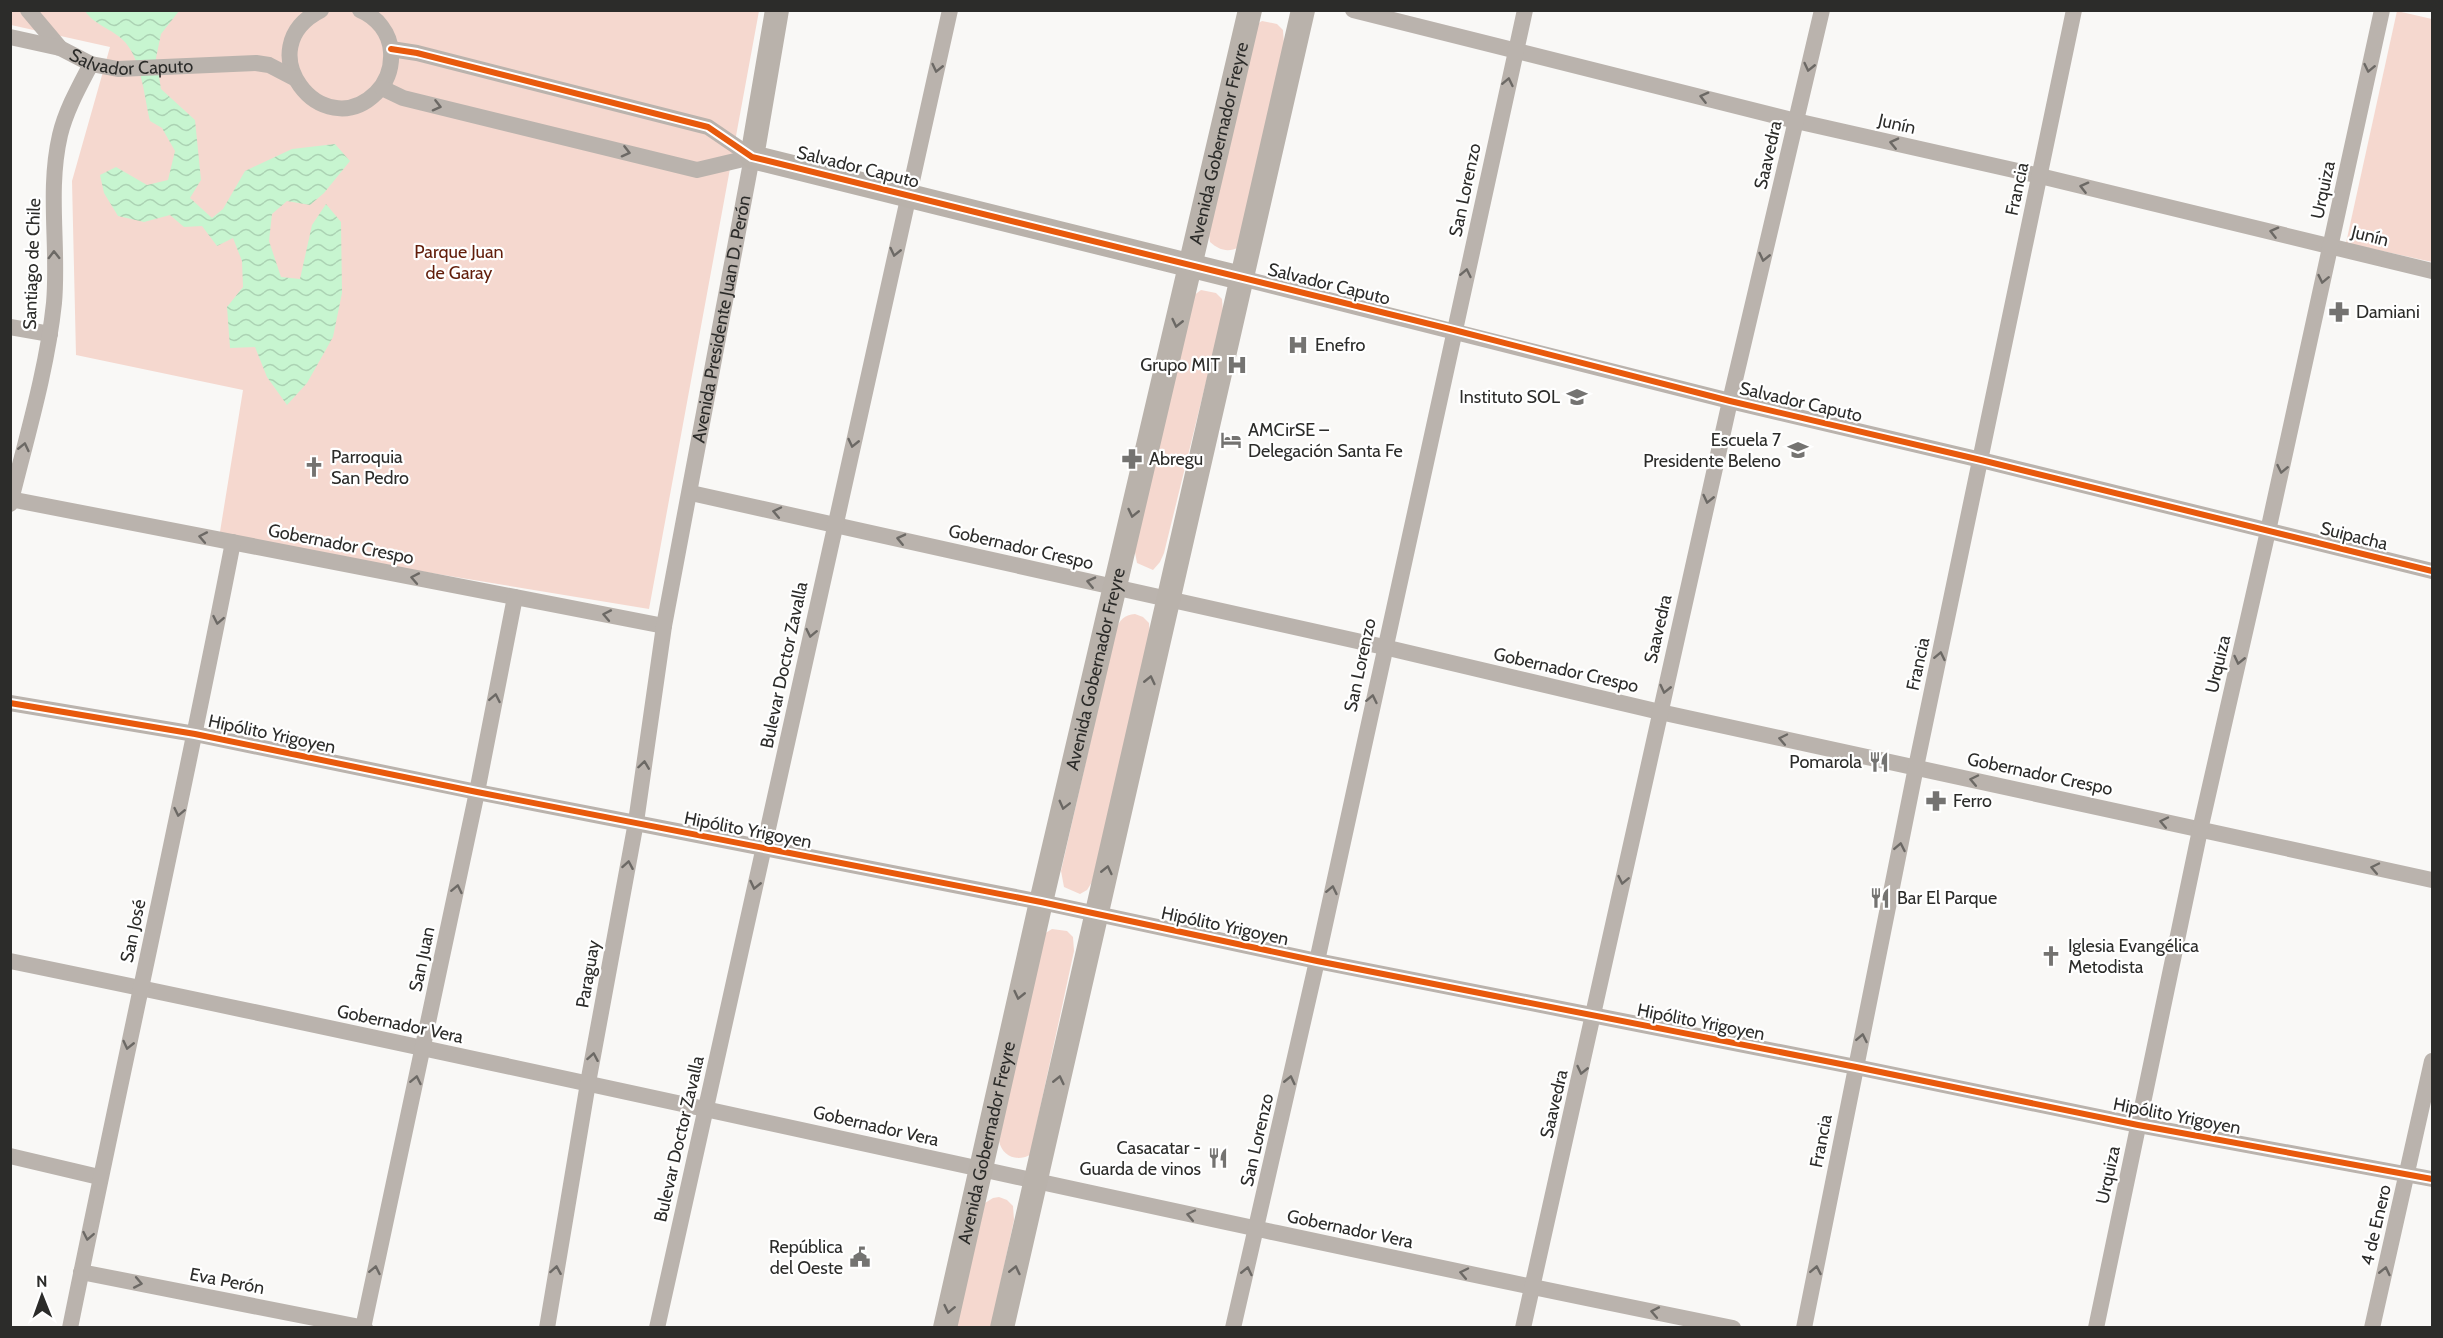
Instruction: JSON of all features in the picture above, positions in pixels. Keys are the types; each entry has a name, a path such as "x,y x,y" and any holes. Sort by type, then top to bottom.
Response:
{"main road":[{"name":"Avenida Presidente Juan D. Perón","path":"752,157 777,10"},
{"name":"Avenida Gobernador Freyre","path":"945,1328 1041,902 1250,10"},
{"path":"1002,1328 1303,10"},
{"name":"Salvador Caputo","path":"752,157 1241,278"}],"street":[{"path":"28,10 60,48"},
{"path":"314,12 301,25 292,43 290,63 294,78 302,91 314,100 327,106 343,108 357,105 371,98 382,88 392,62 387,35 378,22 360,10"},
{"name":"Bulevar Doctor Zavalla","path":"657,1328 950,10"},
{"name":"Junín","path":"1353,10 1797,121 2040,176 2433,271"},
{"name":"San Lorenzo","path":"1233,1328 1317,961 1383,647 1525,10"},
{"name":"Saavedra","path":"1523,1328 1730,401 1822,10"},
{"name":"Francia","path":"1804,1328 1916,767 2074,10"},
{"name":"Urquiza","path":"2096,1328 2200,830 2382,10"},
{"name":"Salvador Caputo","path":"10,37 60,48 91,64 118,69 256,63 269,65 294,78"},
{"name":"Salvador Caputo","path":"256,63 292,43"},
{"name":"Salvador Caputo","path":"391,49 417,53 708,127 752,157"},
{"name":"Santiago de Chile","path":"11,501 50,334 54,300 53,207 58,147 73,98 91,64"},
{"name":"Salvador Caputo","path":"382,88 403,98 697,170 752,157"},
{"name":"Avenida Presidente Juan D. Perón","path":"664,626 691,493 752,157"},
{"name":"Salvador Caputo","path":"1241,278 1730,401 2268,531"},
{"path":"10,327 50,334"},
{"name":"Gobernador Crespo","path":"691,493 1383,647 1660,712 2433,880"},
{"name":"Gobernador Crespo","path":"11,501 664,626"},
{"name":"Suipacha","path":"2268,531 2433,571"},
{"name":"San José","path":"70,1328 99,1177 195,734 233,542"},
{"name":"San Juan","path":"364,1327 477,792 514,597"},
{"name":"Paraguay","path":"547,1328 588,1083 636,822 664,626"},
{"name":"Hipólito Yrigoyen","path":"10,703 195,734 764,849 1041,902 1594,1017 1856,1067 2138,1125 2433,1179"},
{"name":"Gobernador Vera","path":"10,961 706,1108 1035,1182 1732,1328"},
{"name":"4 de Enero","path":"2372,1328 2433,1060"},
{"path":"10,1156 99,1177"},
{"name":"Eva Perón","path":"81,1272 364,1327"}],"green space":[{"name":"Parque Juan de Garay","path":"11,10 759,11 649,609 219,538 243,390 76,355 72,181 110,47 11,25"},
{"path":"2397,11 2432,19 2432,262 2346,243"},
{"path":"1262,21 1277,24 1283,30 1284,44 1239,247 1224,250 1210,242 1209,234 1254,26"},
{"path":"1201,290 1216,293 1222,299 1223,313 1164,553 1153,570 1137,563 1134,547 1193,296"},
{"path":"1135,614 1143,617 1149,623 1150,637 1092,882 1087,890 1080,894 1064,887 1061,871 1116,629 1123,618"},
{"path":"1052,929 1067,931 1073,937 1074,951 1030,1155 1015,1158 1006,1154 999,1141 1044,934"},
{"path":"999,1197 1007,1200 1013,1206 1014,1220 991,1327 956,1328 985,1203"}],"water":[{"path":"85,11 179,11 161,34 156,58 161,89 195,120 201,180 190,198 212,218 223,209 245,171 292,149 335,144 350,161 324,193 310,205 287,201 272,214 269,241 281,277 300,279 312,225 326,204 341,222 342,293 333,337 307,383 287,405 267,377 255,347 230,348 227,307 243,287 242,261 233,238 217,246 202,226 184,227 170,215 144,222 118,216 104,193 100,175 116,167 147,185 168,180 175,151 162,128 150,121 139,69 131,50 125,42 93,20"}],"cycle path":[{"path":"391,49 417,53 708,127 752,157 1454,330 1730,401 2432,571"},
{"path":"10,703 195,734 477,792 1041,902 1317,961 2138,1125 2432,1179"}],"place":[{"name":"Damiani","path":"2339,312"},
{"name":"Enefro","path":"1298,345"},
{"name":"Grupo MIT","path":"1237,365"},
{"name":"Instituto SOL","path":"1577,397"},
{"name":"AMCirSE – Delegación Santa Fe","path":"1231,440"},
{"name":"Escuela 7 Presidente Beleno","path":"1798,450"},
{"name":"Abregu","path":"1132,459"},
{"name":"Parroquia San Pedro","path":"314,467"},
{"name":"Pomarola","path":"1879,762"},
{"name":"Ferro","path":"1936,801"},
{"name":"Bar El Parque","path":"1880,898"},
{"name":"Iglesia Evangélica Metodista","path":"2051,956"},
{"name":"Casacatar - Guarda de vinos","path":"1218,1158"},
{"name":"República del Oeste","path":"860,1257"}]}
